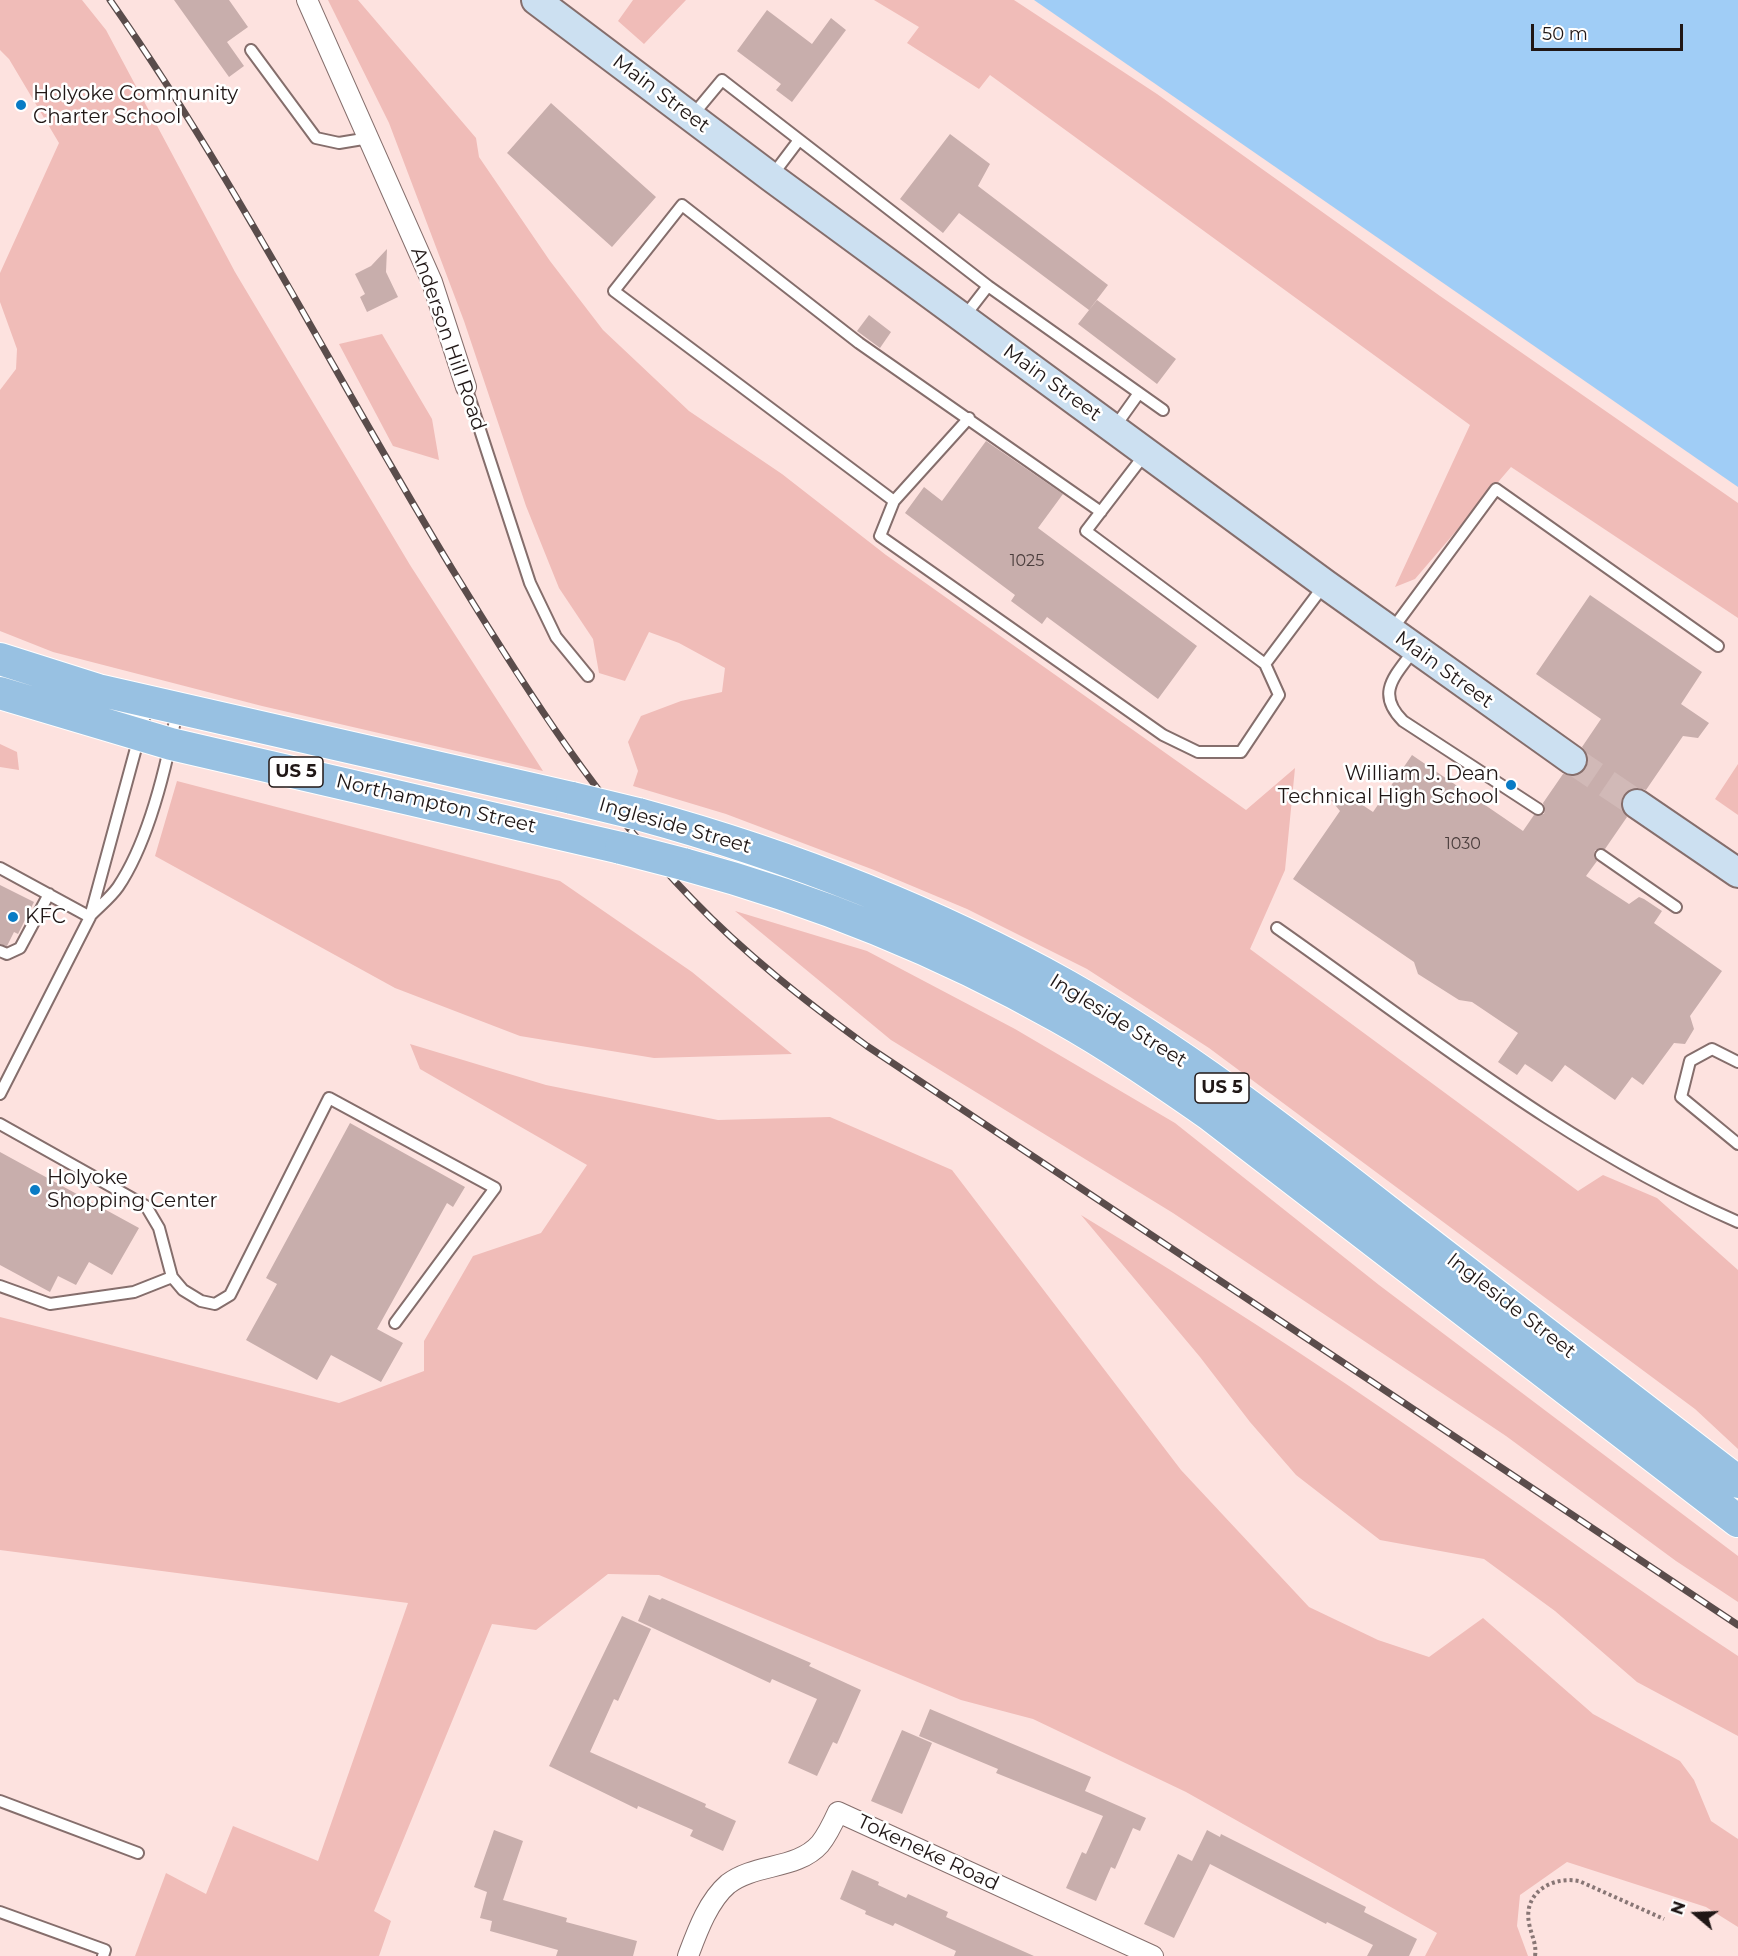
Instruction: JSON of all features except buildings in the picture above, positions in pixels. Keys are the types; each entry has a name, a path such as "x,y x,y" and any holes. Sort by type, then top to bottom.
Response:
{"main road":[{"name":"Main Street","path":"536,0 771,177 1325,584 1572,760"},
{"name":"Northampton Street","path":"0,659 98,690 572,798"},
{"name":"Northampton Street","path":"0,693 171,744 608,844"},
{"name":"Ingleside Street","path":"572,798 723,838 861,887 933,918 1068,987 1137,1029 1313,1154 1738,1482"},
{"path":"1636,804 1738,873"},
{"name":"Ingleside Street","path":"608,844 726,876 893,937 981,977 1049,1012 1130,1060 1209,1114 1738,1521"}],"street":[{"name":"Anderson Hill Road","path":"307,0 432,282 466,387"},
{"name":"Tokeneke Road","path":"688,1956 706,1916 727,1885 758,1869 807,1854 819,1845 838,1812 1153,1956"}],"lane":[{"path":"251,50 316,138 339,143 369,138"},
{"path":"692,117 722,81 988,286 1163,410"},
{"path":"771,177 799,140"},
{"path":"894,501 614,291 682,206 859,343 1101,512"},
{"path":"963,317 988,286"},
{"name":"Anderson Hill Road","path":"466,387 530,582 556,638 588,676"},
{"path":"1113,428 1139,393"},
{"path":"969,418 894,501 879,536 1162,735 1198,752 1241,752 1279,695 1264,664 1086,531 1146,452"},
{"path":"1390,631 1496,489 1719,646"},
{"path":"1264,664 1325,584"},
{"path":"1415,649 1389,690 1388,701 1392,710 1403,721 1538,809"},
{"path":"0,1094 90,916 139,736 163,705"},
{"path":"90,916 118,887 152,810 171,744 163,705"},
{"path":"1601,855 1676,907"},
{"path":"0,868 90,916"},
{"path":"0,951 7,954 20,948 48,894"},
{"path":"1276,928 1533,1109 1604,1153 1688,1200 1738,1222"},
{"path":"1738,1062 1712,1049 1690,1061 1681,1097 1738,1144"},
{"path":"0,1124 146,1206 159,1228 172,1277 183,1290 201,1301 215,1304 230,1295 329,1098 495,1188 395,1323"},
{"path":"0,1286 50,1304 134,1292 172,1277"},
{"path":"0,1801 138,1853"},
{"path":"0,1912 105,1950 103,1956"}],"path":[{"path":"1535,1956 1536,1945 1529,1923 1530,1909 1536,1894 1550,1882 1569,1879 1579,1881 1664,1919"}],"shaded area":[{"path":"0,0 82,0 106,30 235,272 410,565 543,771 262,706 53,652 0,631 0,390 16,369 17,349 0,302 0,273 59,143 9,59 0,50"},
{"path":"328,0 358,0 476,138 479,157 550,261 603,330 689,411 782,474 886,555 1246,810 1295,768 1285,870 1250,949 1578,1191 1603,1175 1657,1198 1738,1270 1738,1449 1695,1409 1209,1048 1087,969 967,909 874,870 726,814 633,786 638,771 628,742 641,716 681,701 722,692 725,668 679,643 649,632 625,681 599,673 593,639 559,588 526,506 464,321 389,123"},
{"path":"633,0 686,0 644,44 618,21"},
{"path":"874,0 1014,0 1157,94 1440,296 1738,503 1738,618 1511,467 1415,579 1395,587 1470,425 990,75 979,89 907,43 919,27"},
{"path":"382,334 432,419 439,460 393,446 339,344"},
{"path":"0,744 17,752 19,770 0,767"},
{"path":"1738,764 1738,815 1715,799"},
{"path":"177,781 560,881 692,972 792,1054 654,1058 520,1036 395,988 155,856"},
{"path":"735,911 867,951 1015,1029 1175,1123 1379,1285 1738,1556 1738,1602 1676,1561 1506,1436 1173,1213 891,1040"},
{"path":"410,1044 546,1085 718,1120 830,1117 952,1170 1181,1470 1309,1607 1378,1640 1429,1657 1483,1618 1593,1714 1680,1761 1694,1780 1711,1821 1738,1839 1738,1927 1706,1907 1567,1862 1520,1895 1517,1926 1528,1956 1425,1956 1437,1933 1186,1792 1033,1719 961,1700 659,1575 608,1574 536,1630 492,1624 374,1911 391,1921 379,1956 135,1956 166,1873 206,1894 233,1826 318,1861 408,1603 0,1550 0,1317 339,1403 424,1371 424,1341 473,1256 541,1233 587,1165 420,1069"},
{"path":"1081,1215 1346,1384 1738,1656 1738,1736 1637,1682 1555,1611 1484,1559 1380,1540 1296,1475"}],"water":[{"path":"1034,0 1738,0 1738,487"}],"tunnel":[{"path":"1572,760 1637,804"}],"railway":[{"path":"110,0 157,70 246,213 414,505 537,704 625,824 712,919 776,976 867,1046 1738,1625"}],"place":[{"name":"Holyoke Community Charter School","path":"21,105"},
{"name":"William J. Dean Technical High School","path":"1511,785"},
{"name":"KFC","path":"13,917"},
{"name":"Holyoke Shopping Center","path":"35,1190"}]}
